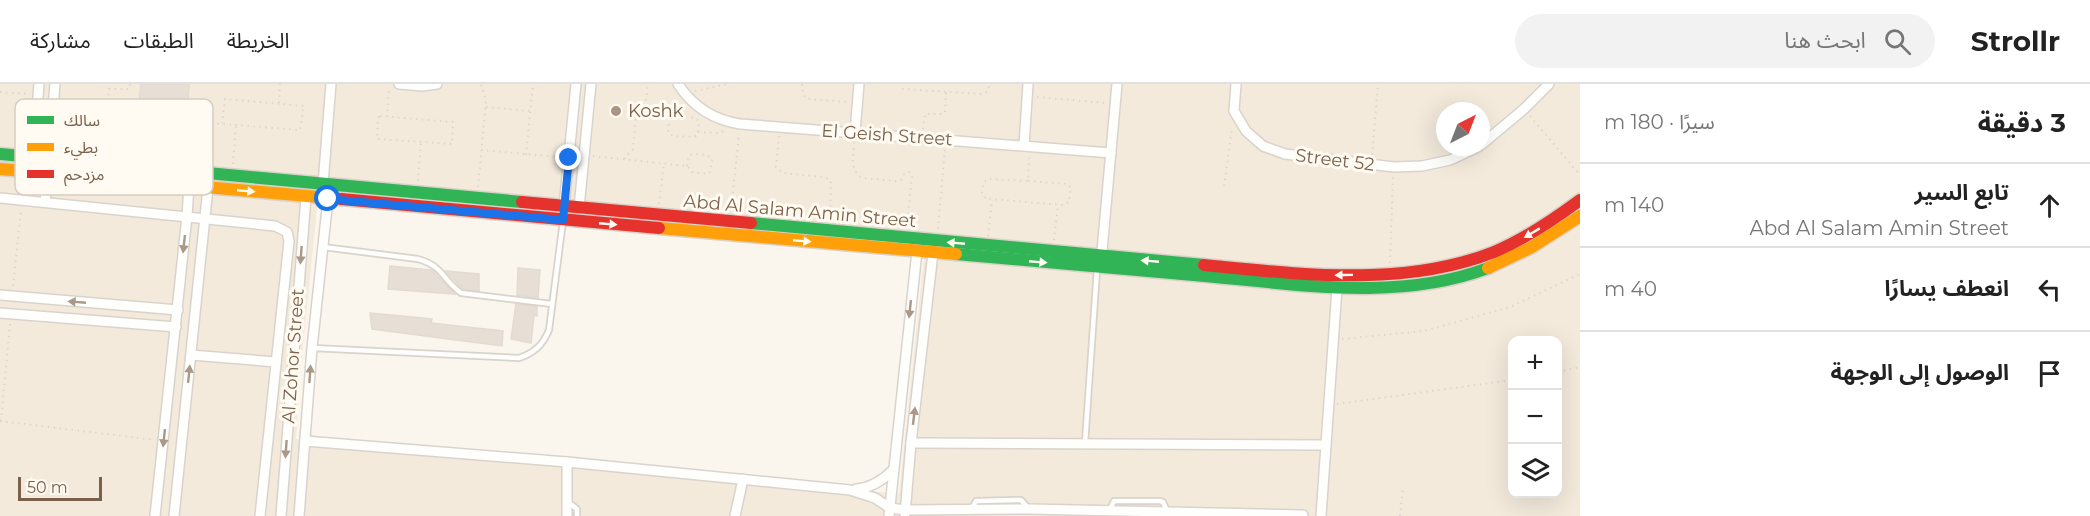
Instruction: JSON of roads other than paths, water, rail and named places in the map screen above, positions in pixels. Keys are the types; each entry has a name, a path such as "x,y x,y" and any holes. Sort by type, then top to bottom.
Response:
{"street":[{"path":"38,99 39,84"},
{"path":"54,99 55,84"},
{"path":"324,184 331,84"},
{"path":"399,84 422,86 437,84"},
{"path":"563,220 576,84"},
{"path":"578,221 591,84"},
{"name":"El Geish Street","path":"678,84 684,93 704,111 715,118 740,124 1111,153"},
{"path":"855,132 859,84"},
{"path":"1027,146 1028,84"},
{"path":"1100,263 1117,84"},
{"name":"Street 52","path":"1236,84 1234,111 1246,131 1263,146 1285,154 1394,167 1422,166 1459,156"},
{"name":"Street 52","path":"1490,138 1549,84"},
{"name":"Abd Al Salam Amin Street","path":"0,154 15,155"},
{"name":"Abd Al Salam Amin Street","path":"0,169 15,170"},
{"name":"Abd Al Salam Amin Street","path":"213,173 906,238 935,247 1337,288 1397,286 1441,281 1484,270 1525,252 1580,216"},
{"name":"Abd Al Salam Amin Street","path":"213,188 917,251 935,247 987,246 1052,252 1100,263 1337,275 1429,270 1462,263 1494,252 1525,237 1580,200"},
{"path":"45,202 46,195"},
{"path":"155,516 188,195"},
{"path":"174,516 207,195"},
{"name":"Al Zohor Street","path":"280,516 306,197"},
{"path":"0,198 280,227 289,236 260,516"},
{"name":"Al Zohor Street","path":"299,516 312,348 328,199"},
{"path":"905,513 911,442 935,247"},
{"path":"890,512 917,251"},
{"path":"1321,516 1337,288"},
{"path":"0,295 178,310"},
{"path":"114,322 115,305"},
{"path":"0,313 176,327"},
{"path":"191,355 276,362"},
{"path":"169,396 187,397"},
{"path":"305,441 567,462 850,490 874,485 893,470"},
{"path":"911,442 1326,445"},
{"path":"567,462 567,516"},
{"path":"735,516 743,479"},
{"path":"850,490 875,498 890,512 905,513 1029,509 1061,513 1109,511 1303,515"},
{"path":"158,497 176,497"}],"lane":[{"path":"312,348 519,358 535,351 546,338 549,330 563,220"},
{"path":"323,247 430,262 440,269 453,287 461,293 552,304"},
{"path":"1085,443 1100,263"},
{"path":"568,502 577,509 577,516"}],"place":[{"name":"Koshk","path":"616,111"}]}
